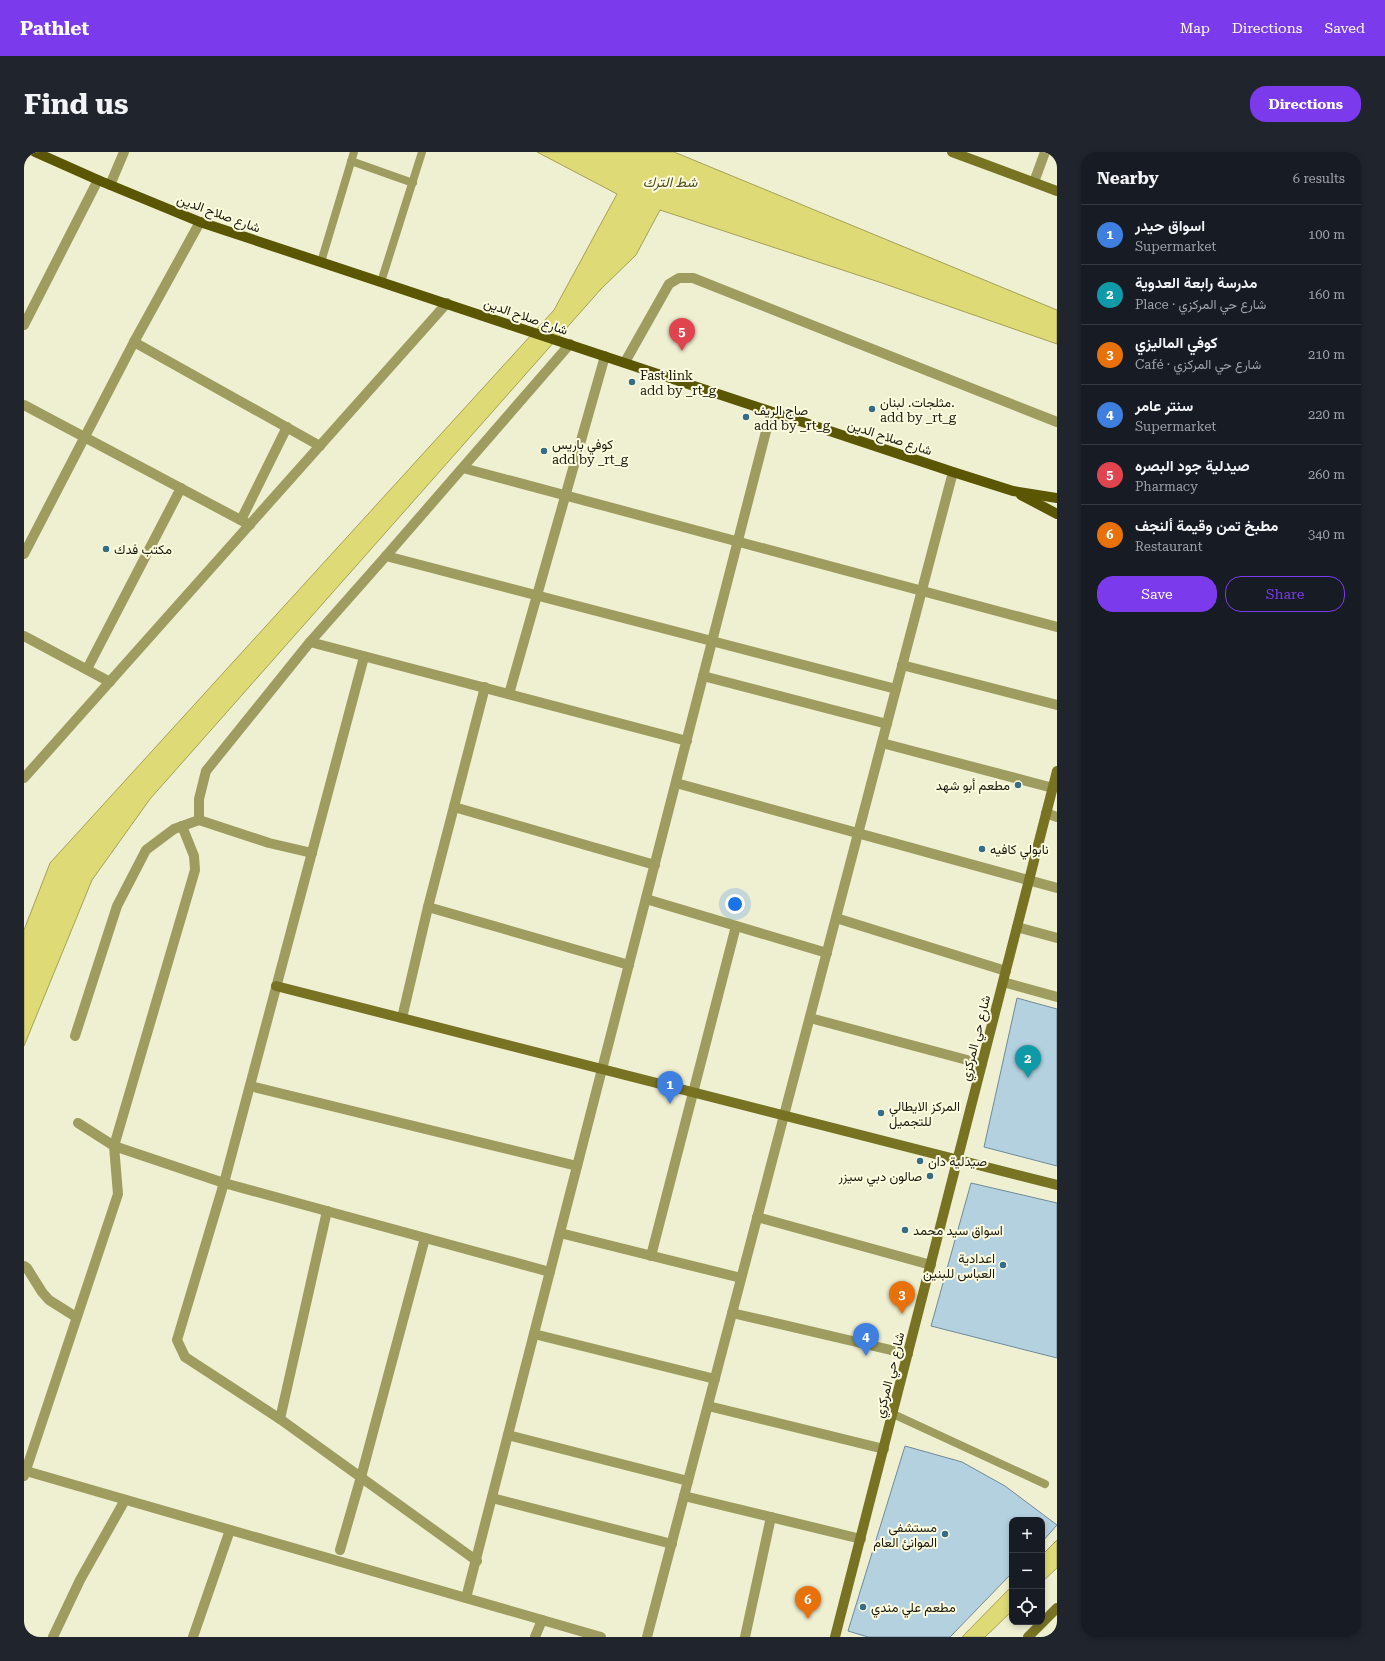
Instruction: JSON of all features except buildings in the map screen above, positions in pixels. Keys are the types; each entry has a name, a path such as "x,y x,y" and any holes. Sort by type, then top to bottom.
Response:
{"main road":[{"name":"شارع صلاح الدين","path":"35,152 200,222 953,472 1014,491 1057,498"},
{"name":"شارع صلاح الدين","path":"1014,491 1057,514"}],"street":[{"path":"110,185 124,152"},
{"path":"952,152 1057,191"},
{"path":"1034,182 1045,152"},
{"path":"24,325 98,180"},
{"path":"24,554 134,342 200,222"},
{"path":"624,362 669,284 679,278 694,278 1057,422"},
{"path":"24,778 110,682 245,522 320,446 447,303"},
{"path":"134,342 320,446"},
{"path":"199,820 199,799 206,771 310,642 570,344"},
{"path":"509,694 605,356"},
{"path":"24,405 245,522"},
{"path":"466,1598 477,1561 508,1435 771,412"},
{"path":"245,522 287,427"},
{"path":"463,468 1057,627"},
{"path":"647,1637 953,472"},
{"path":"86,669 181,488"},
{"path":"386,556 896,689"},
{"path":"24,636 110,682"},
{"path":"310,642 687,741"},
{"path":"364,656 224,1183 177,1340 184,1357 280,1419 477,1561"},
{"path":"902,665 1057,705"},
{"path":"703,676 887,724"},
{"path":"402,1018 428,907 485,688"},
{"path":"882,743 1053,788"},
{"name":"شارع حي المركزي","path":"835,1637 1057,771"},
{"path":"676,783 1057,888"},
{"path":"454,807 655,865"},
{"path":"1046,813 1057,817"},
{"path":"75,1036 117,906 146,850 174,829 199,820 269,843 312,853"},
{"path":"182,826 194,856 195,870 114,1146 118,1194 25,1474 125,1500 601,1637"},
{"path":"646,900 827,953"},
{"path":"428,907 629,965"},
{"path":"836,918 1006,971"},
{"path":"651,1256 736,926"},
{"path":"1017,927 1057,938"},
{"path":"1003,982 1057,997"},
{"path":"276,986 1057,1185"},
{"path":"810,1018 982,1064"},
{"path":"250,1086 577,1166"},
{"path":"78,1123 114,1146 224,1183 550,1272"},
{"path":"280,1419 327,1211"},
{"path":"757,1218 931,1265"},
{"path":"560,1233 741,1278"},
{"path":"340,1550 425,1238"},
{"path":"24,1266 27,1268 42,1292 49,1300 76,1317"},
{"path":"732,1313 908,1354"},
{"path":"534,1334 715,1379"},
{"path":"708,1406 884,1449"},
{"path":"508,1435 688,1481"},
{"path":"684,1496 861,1539"},
{"path":"492,1498 672,1544"},
{"path":"53,1637 80,1580 125,1500"},
{"path":"745,1637 771,1517"},
{"path":"193,1637 230,1530"},
{"path":"1028,1637 1057,1608"},
{"path":"535,1637 542,1620"}],"lane":[{"path":"321,262 354,152"},
{"path":"381,282 422,152"},
{"path":"352,161 413,183"},
{"path":"892,1414 1045,1484"}],"water":[{"name":"شط الترك","path":"537,152 674,152 1057,310 1057,344 882,283 660,210 636,255 601,289 150,799 92,880 24,1046 24,930 50,863 554,310 617,194"},
{"path":"1057,1540 1057,1568 1045,1579 1045,1553"},
{"path":"1009,1589 1009,1614 985,1637 962,1637"}],"place":[{"name":"صيدلية جود البصره","path":"682,351"},
{"name":"Fast link add by _rt_g","path":"632,382"},
{"name":"مثلجات. لبنان. add by _rt_g","path":"872,409"},
{"name":"صاج الريف add by _rt_g","path":"746,417"},
{"name":"كوفي باريس add by _rt_g","path":"544,451"},
{"name":"مكتب فدك","path":"106,549"},
{"name":"مطعم أبو شهد","path":"1018,785"},
{"name":"نابولي كافيه","path":"982,849"},
{"name":"مدرسة رابعة العدوية","path":"1028,1078"},
{"name":"اسواق حيدر","path":"670,1104"},
{"name":"المركز الايطالي للتجميل","path":"881,1113"},
{"name":"صيدلية دان","path":"920,1161"},
{"name":"صالون دبي سيزر","path":"930,1176"},
{"name":"اسواق سيد محمد","path":"905,1230"},
{"name":"اعدادية العباس للبنين","path":"1003,1265"},
{"name":"كوفي الماليزي","path":"902,1314"},
{"name":"سنتر عامر","path":"866,1356"},
{"name":"مستشفى الموانئ العام","path":"945,1534"},
{"name":"مطعم علي مندي","path":"863,1607"},
{"name":"مطبخ تمن وقيمة ألنجف","path":"808,1619"}]}
